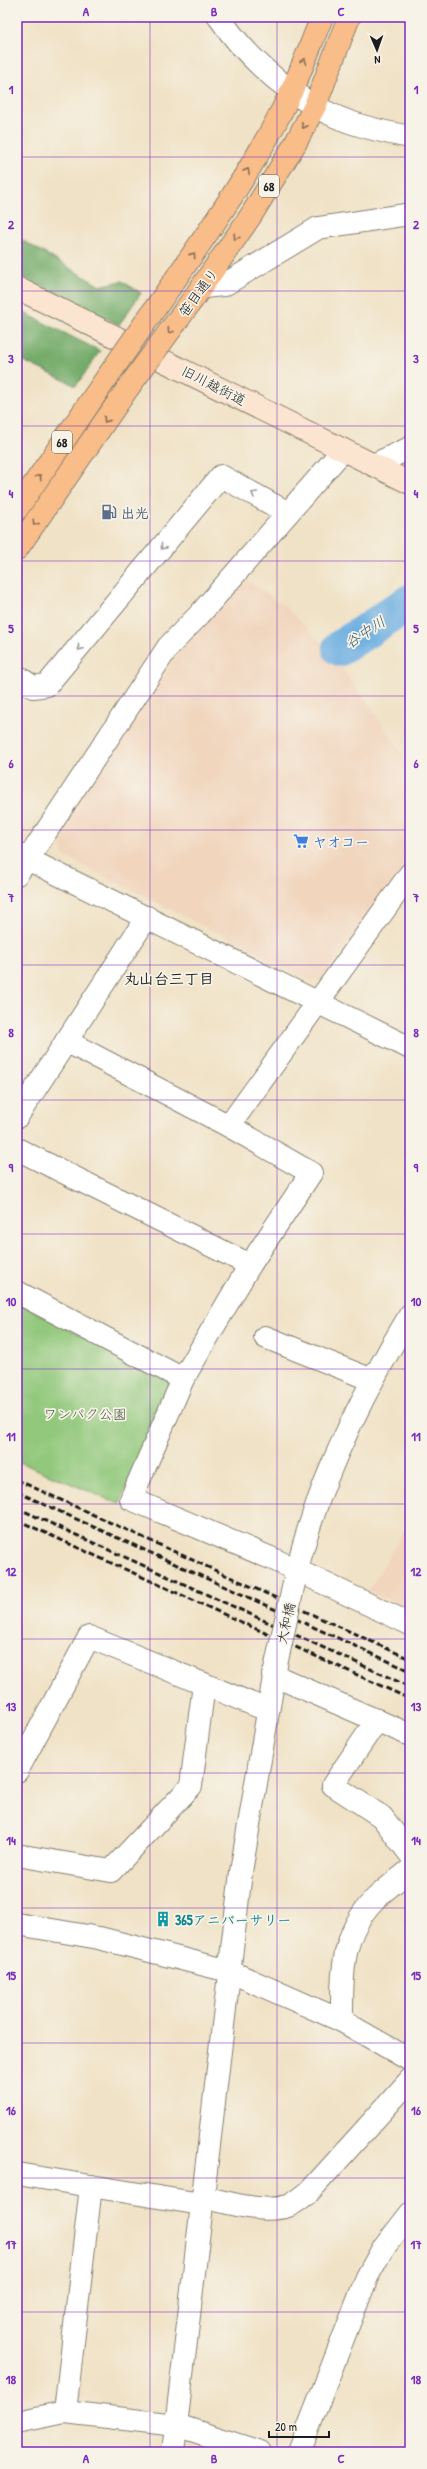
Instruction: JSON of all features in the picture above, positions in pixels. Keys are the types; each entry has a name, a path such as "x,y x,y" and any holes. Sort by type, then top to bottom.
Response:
{"main road":[{"path":"311,17 312,41"},
{"name":"笹目通り","path":"17,509 227,205 292,90 322,17"},
{"name":"笹目通り","path":"17,549 128,388 198,293 295,144 315,106 350,20"},
{"name":"旧川越街道","path":"17,288 410,483"}],"street":[{"path":"219,17 257,62 315,106 357,124 410,137"},
{"path":"198,293 224,285 318,228 410,214"},
{"path":"373,465 410,448"},
{"path":"343,450 200,614 168,646 21,862 147,917 410,1048"},
{"path":"17,676 33,687 47,686 221,476 288,513"},
{"path":"229,1126 410,874"},
{"path":"17,1117 147,917"},
{"path":"66,1041 229,1126 311,1173 250,1265 183,1379 132,1499 273,1559 296,1578 410,1624"},
{"path":"17,1149 250,1265"},
{"path":"17,1292 183,1379"},
{"name":"大和橋","path":"173,2452 240,1872 274,1670 296,1578 333,1465 372,1380 410,1315"},
{"path":"265,1337 372,1380"},
{"path":"17,1771 89,1637 267,1710"},
{"path":"274,1670 410,1735"},
{"path":"17,1855 111,1871 191,1786 204,1684"},
{"path":"376,1720 333,1784 382,1817 410,1854"},
{"path":"342,2021 343,1963 350,1936 362,1914 375,1900 410,1870"},
{"path":"17,1924 99,1938 229,1971 342,2021 410,2060"},
{"path":"17,2174 91,2186 263,2208 288,2206 298,2201 309,2192 410,2080"},
{"path":"65,2412 91,2186"},
{"path":"299,2452 367,2277 382,2250 410,2214"},
{"path":"17,2422 65,2412 176,2425 260,2452"}],"shaded area":[{"path":"244,578 287,608 331,652 410,764 410,860 321,981 311,980 64,856 57,833 154,687 187,643"},
{"path":"410,1520 410,1610 369,1591"}],"green space":[{"path":"17,237 100,286 122,281 141,293 119,325 17,274"},
{"path":"17,309 100,351 76,386 17,358"},
{"name":"ワンパク公園","path":"17,1302 168,1381 170,1388 119,1504 17,1461"}],"waterway":[{"name":"谷中川","path":"340,648 410,602"}],"railway":[{"path":"17,1480 410,1659"},
{"path":"17,1492 410,1671"},
{"path":"17,1508 410,1687"},
{"path":"17,1520 410,1699"}],"place":[{"name":"出光","path":"109,512"},
{"name":"ヤオコー","path":"301,841"},
{"name":"365アニバーサリー","path":"163,1919"}],"district":[{"name":"丸山台三丁目","path":"169,978"}]}
